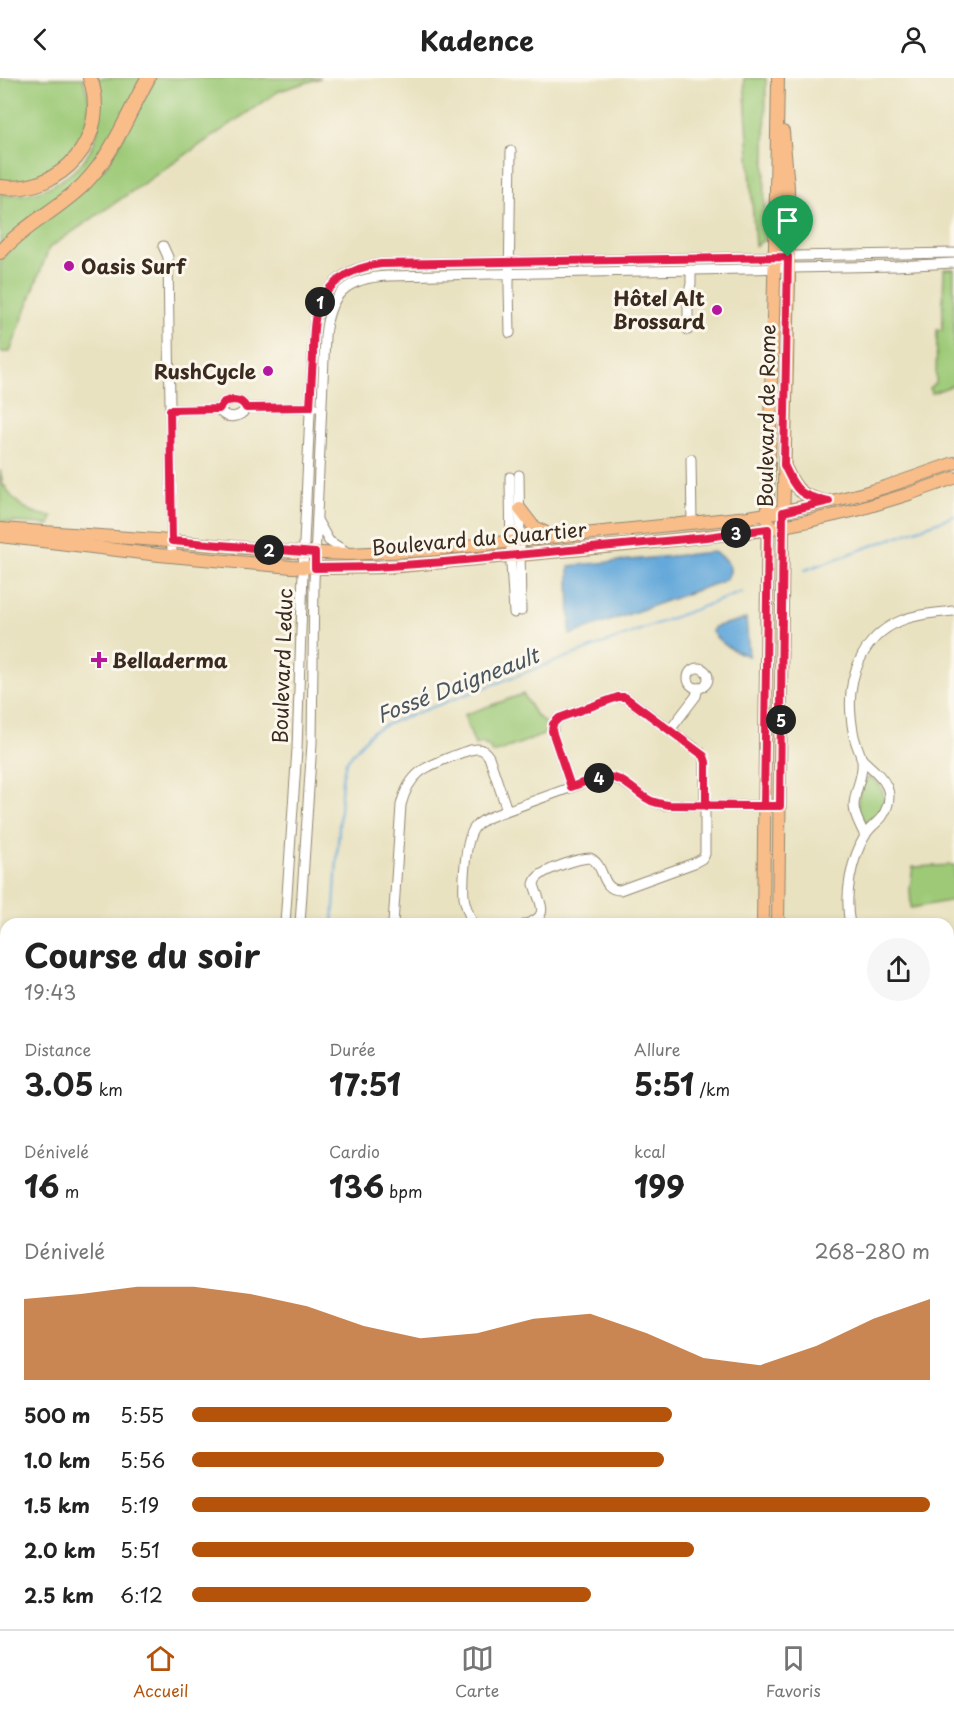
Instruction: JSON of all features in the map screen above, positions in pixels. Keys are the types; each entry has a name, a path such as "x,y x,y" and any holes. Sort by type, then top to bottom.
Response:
{"highway":[{"path":"0,187 17,188 42,183 59,174 76,159 88,138 93,120 95,102 90,78"},
{"path":"0,252 29,225 71,195 92,174 110,148 148,78"}],"main road":[{"name":"Boulevard de Rome","path":"778,83 788,187 789,262 783,512 778,918"},
{"name":"Boulevard de Rome","path":"763,918 768,514 778,83"},
{"name":"Boulevard du Quartier","path":"0,529 309,553 349,554 429,550 692,524 783,512 881,488 954,463"},
{"path":"784,465 800,492 811,498 829,501"},
{"name":"Boulevard du Quartier","path":"0,536 172,556 309,568 382,567 516,556 768,529 871,506 954,478"},
{"path":"520,509 533,526 554,537"}],"street":[{"path":"510,333 511,151"},
{"path":"163,246 168,256 172,556"},
{"name":"Boulevard Leduc","path":"789,262 954,253"},
{"name":"Boulevard Leduc","path":"300,918 312,743 312,633 309,568 310,407 316,315 324,295 338,280 355,269 374,265 510,262 954,263"},
{"name":"Boulevard Leduc","path":"309,553 316,518 328,314 337,298 349,286 365,278 374,277 691,270 775,262"},
{"path":"688,330 691,270"},
{"path":"219,409 224,402 235,400 244,403 246,408"},
{"path":"246,408 322,407"},
{"path":"219,409 224,415 233,417 242,414 246,408"},
{"path":"170,410 219,409"},
{"path":"691,459 692,524"},
{"path":"516,541 520,509 515,476 516,556 518,612"},
{"path":"316,518 329,541 349,554"},
{"name":"Boulevard Leduc","path":"285,918 309,568"},
{"path":"864,836 854,805 862,774 861,759 850,711 852,680 862,656 878,636 897,623 925,614 953,613"},
{"path":"670,730 696,696 698,688"},
{"path":"538,918 542,910 535,887 536,879 545,872 582,858 590,858 597,862 611,889 617,890 698,862 705,854 705,759 700,752 631,701 622,697 557,719 553,724 552,731 571,787"},
{"path":"393,918 401,805 406,789 415,777 431,765 473,749 481,749 489,757 507,810"},
{"path":"850,918 850,879 864,836 881,818 889,802 884,779 861,759"},
{"path":"471,918 464,897 469,838 478,823 507,810 571,787 600,778 612,777 622,780 645,798 669,805 780,806"}],"green space":[{"path":"0,78 83,78 89,100 88,119 75,152 42,178 0,184"},
{"path":"96,78 143,78 106,148 88,173 0,247 0,194 31,193 60,181 83,161 91,148 97,133 100,105 100,92"},
{"path":"155,78 321,78 279,91 49,248 10,352 0,352 0,261 19,240 107,165"},
{"path":"744,78 766,78 764,240 755,246"},
{"path":"944,269 954,269 954,385 932,393 929,388 936,382 937,330 942,330"},
{"path":"0,481 13,498 24,507 52,516 50,525 0,521"},
{"path":"523,694 535,714 546,724 546,734 493,753 482,743 475,745 464,715"},
{"path":"869,777 880,786 884,795 884,805 876,818 868,824 860,814 858,804 862,786"},
{"path":"954,865 954,900 911,908 910,888 913,867"}],"water":[{"path":"713,552 726,561 730,569 730,573 723,581 570,635 569,566"},
{"path":"746,619 749,656 728,647 712,632 717,626"}],"waterway":[{"name":"Fossé Daigneault","path":"805,570 954,516"},
{"name":"Fossé Daigneault","path":"333,918 342,779 346,762 373,731 742,592"}],"place":[{"name":"Oasis Surf","path":"69,266"},
{"name":"Hôtel Alt Brossard","path":"717,310"},
{"name":"RushCycle","path":"268,371"},
{"name":"Belladerma","path":"99,660"}],"route":[{"path":"788,257 381,264 364,266 350,272 330,287 317,312 310,407 246,408 240,401 229,400 219,406 219,409 170,410 172,541 315,553 315,568 358,568 548,553 768,529 764,806 753,806 741,806 706,806 664,805 650,801 622,780 609,777 571,787 552,731 553,724 559,718 620,696 625,697 704,756 706,806 753,806 758,806 764,806 780,806 783,512 829,501 811,498 800,492 784,465 788,257"}]}
